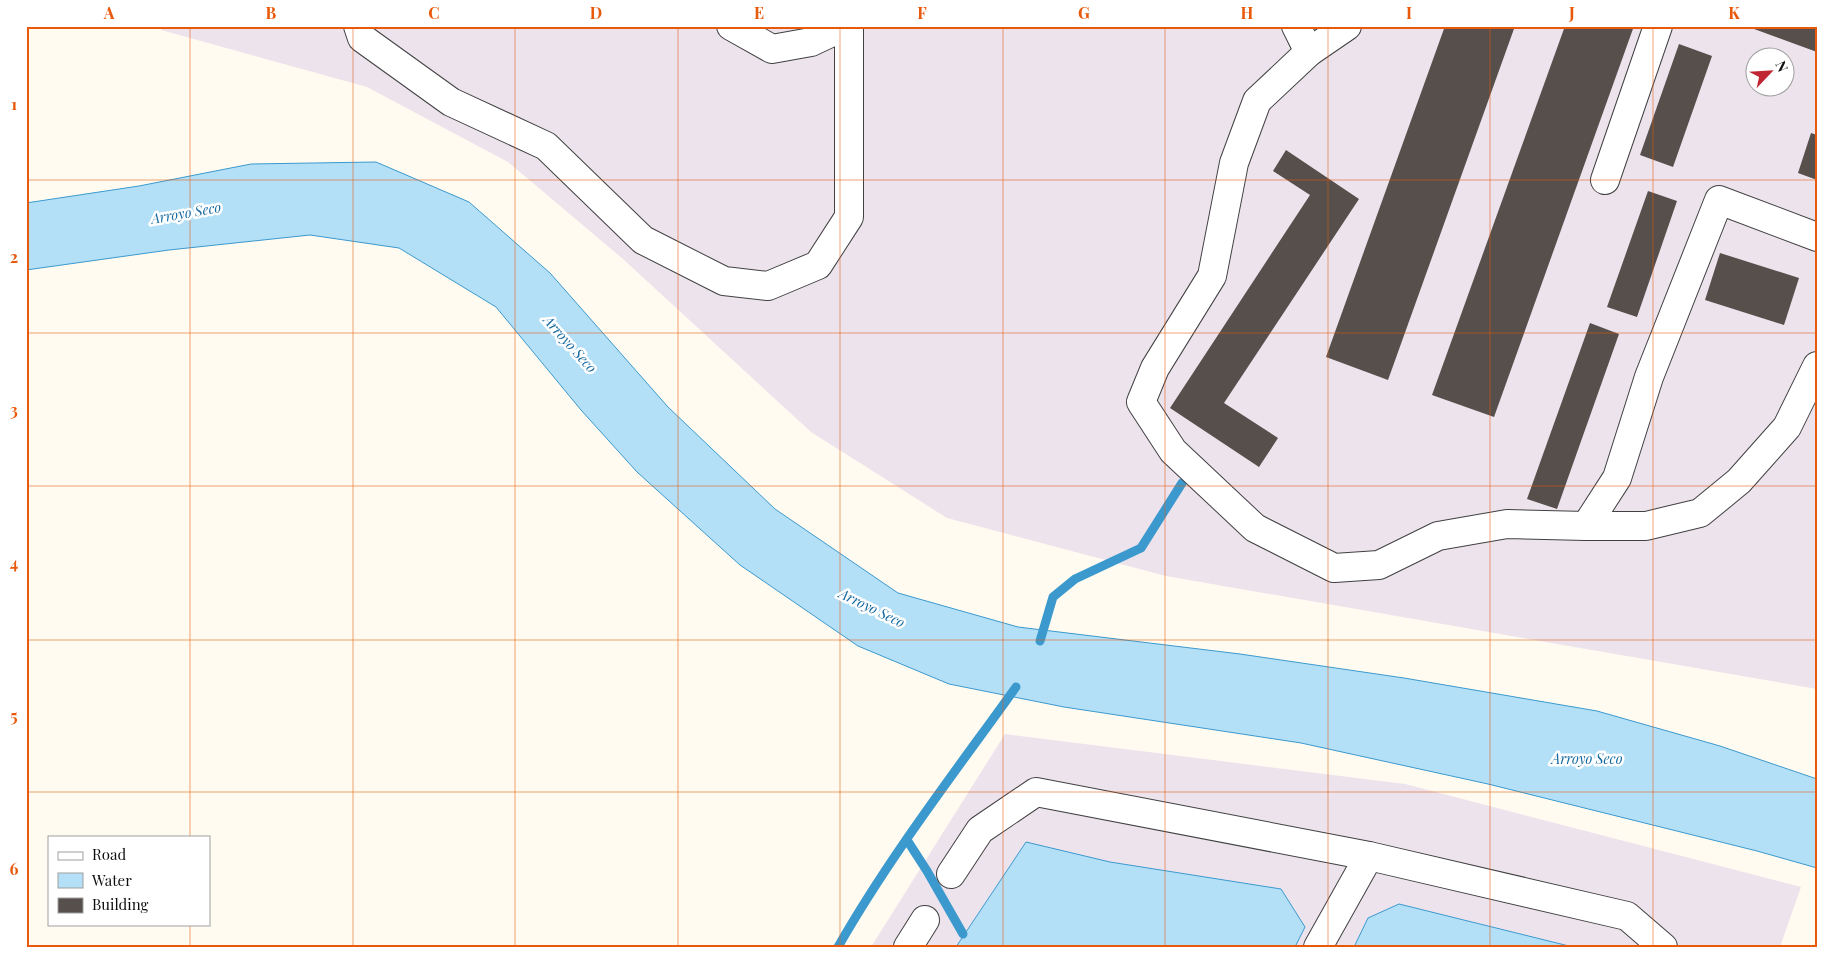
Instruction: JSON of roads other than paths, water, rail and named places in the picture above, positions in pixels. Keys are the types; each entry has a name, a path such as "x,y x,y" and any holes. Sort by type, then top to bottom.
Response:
{"lane":[{"path":"358,26 362,38 451,102 546,146 643,240 724,281 768,286 818,265 849,217 847,26 811,42 772,49 731,26"},
{"path":"1296,26 1309,52"},
{"path":"1347,26 1309,52 1257,101 1234,163 1212,276 1156,368 1141,402 1173,450 1255,528 1334,568 1379,565 1438,536 1507,524 1646,526 1700,513 1739,482 1787,428 1817,366"},
{"path":"1605,180 1658,26"},
{"path":"1586,526 1617,478 1650,377 1719,200 1817,238"},
{"path":"951,874 980,830 1036,792 1369,856 1628,916 1664,947"},
{"path":"1318,947 1369,856"},
{"path":"908,947 924,920"}],"water":[{"name":"Arroyo Seco","path":"376,162 469,202 550,273 668,407 775,509 898,593 1018,627 1240,654 1404,678 1597,711 1720,746 1817,779 1817,868 1757,851 1488,784 1301,743 1064,707 949,684 858,646 740,565 637,472 581,410 496,307 399,248 310,235 169,250 26,270 26,203 139,186 251,164"},
{"path":"1026,842 1110,862 1281,889 1305,927 1295,947 956,947"},
{"path":"1399,904 1573,947 1354,947 1368,918"}],"waterway":[{"path":"1040,641 1053,597 1075,579 1141,548 1182,483"},
{"path":"838,947 901,847 1016,687"},
{"path":"907,840 963,934"}]}
